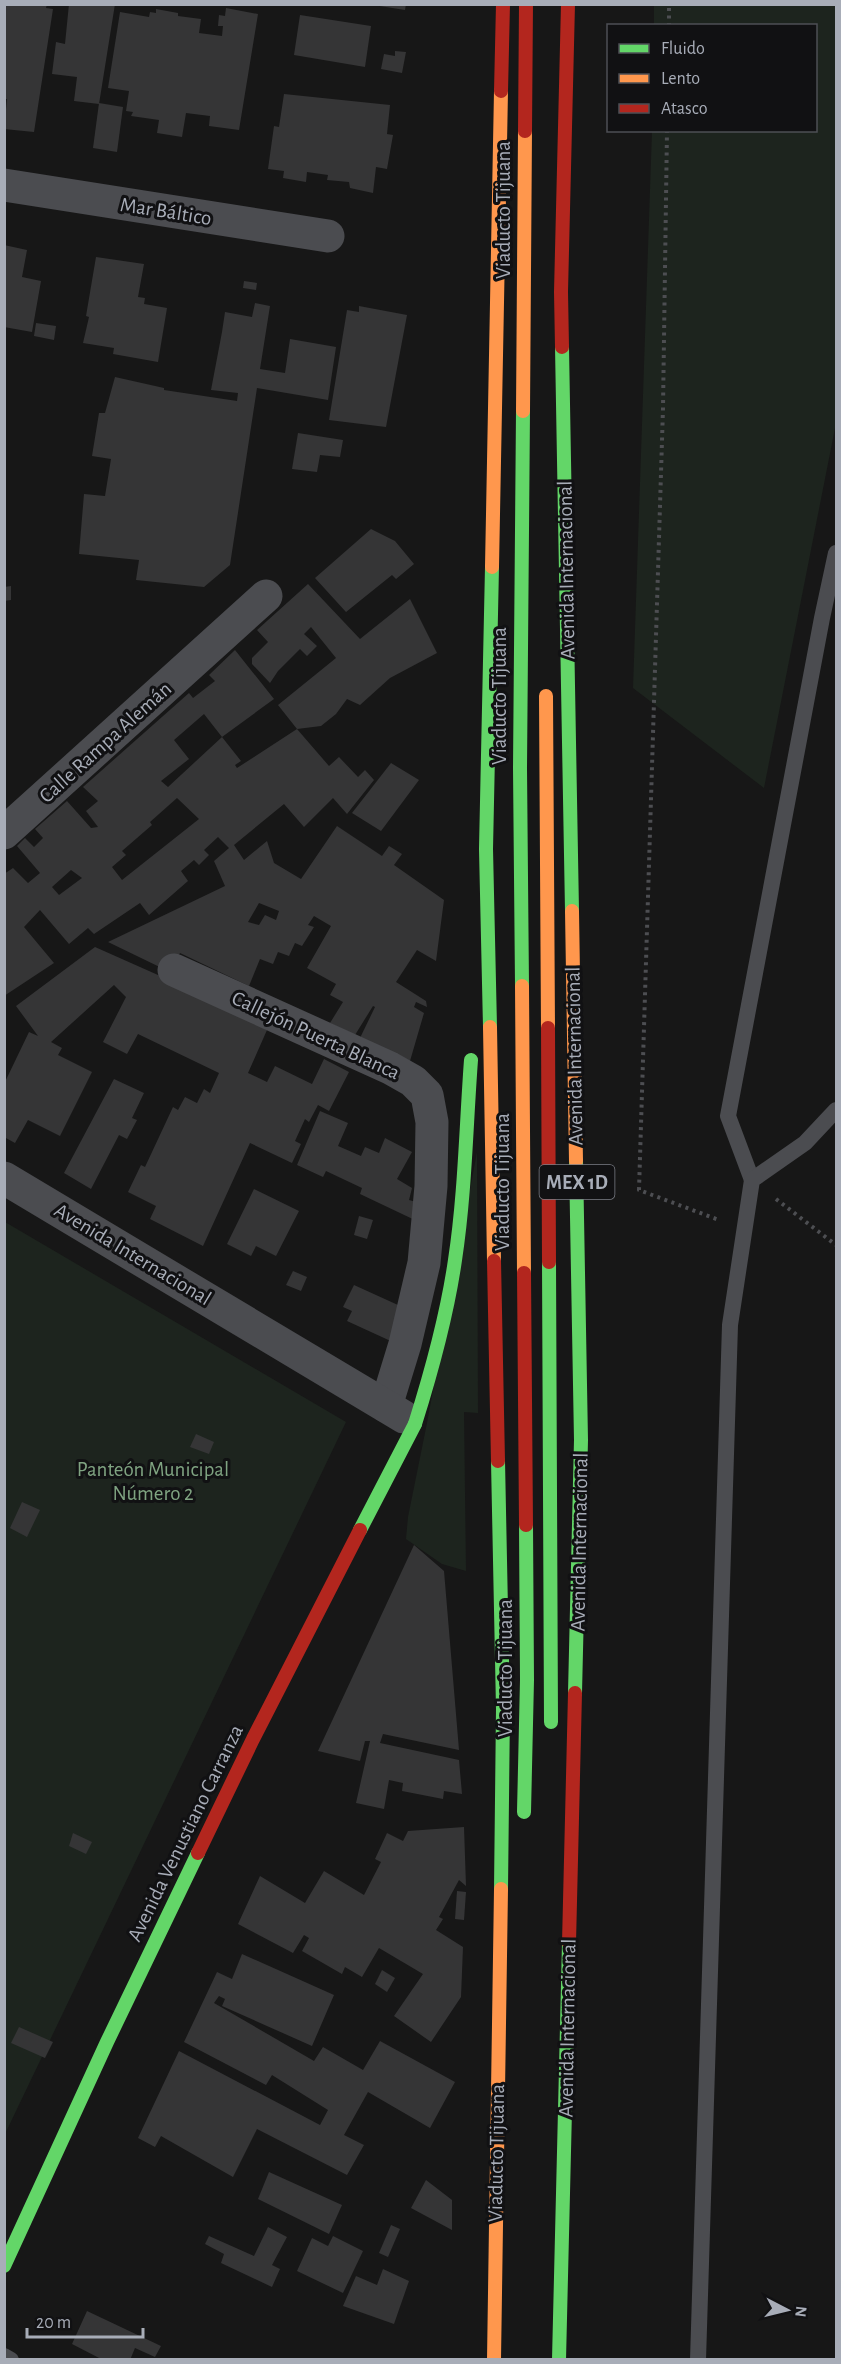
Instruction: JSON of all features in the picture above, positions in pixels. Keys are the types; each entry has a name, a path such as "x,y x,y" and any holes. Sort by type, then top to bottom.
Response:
{"main road":[{"path":"495,2360 503,1709 486,849 503,4"},
{"name":"Viaducto Tijuana","path":"524,1822 527,1680 520,756 526,4"},
{"name":"Avenida Internacional","path":"559,2360 581,1440 561,292 568,4"},
{"path":"546,684 551,1735"},
{"path":"475,992 486,849"},
{"name":"Avenida Venustiano Carranza","path":"4,2266 107,2043 253,1739 415,1424 434,1364 451,1287 461,1211 472,1040"}],"street":[{"name":"Mar Báltico","path":"4,185 328,236"},
{"name":"Calle Rampa Alemán","path":"4,833 266,597"},
{"name":"Callejón Puerta Blanca","path":"174,970 390,1068 413,1081 427,1095 432,1122 431,1186 424,1263 405,1344 386,1406"},
{"name":"Avenida Internacional","path":"4,1178 415,1424"}],"lane":[{"path":"698,2360 730,1325 752,1180 728,1116 819,629 837,553"},
{"path":"752,1180 805,1143 837,1110"},
{"path":"4,2356 12,2360"}],"path":[{"path":"669,4 669,24"},
{"path":"667,132 663,420 639,1190 745,1230"},
{"path":"752,1180 837,1245"}],"green space":[{"path":"654,5 836,5 836,423 764,788 633,688 652,132 817,132 817,24 654,24"},
{"path":"477,1152 478,1413 464,1412 466,1571 442,1564 406,1539 408,1517"},
{"name":"Panteón Municipal Número 2","path":"5,1222 346,1422 5,2134"}],"building":[{"path":"4,4 47,4 46,8 53,9 34,132 4,129 7,99 4,99"},
{"path":"69,4 115,4 99,104 74,101 77,77 52,74 56,42 65,44"},
{"path":"367,4 406,4 405,10"},
{"path":"226,8 258,14 239,130 209,126 210,116 186,113 182,137 157,133 159,120 131,116 133,112 126,111 129,91 108,88 120,12 149,17 150,12 156,13 156,9 178,13 178,16 201,19 199,33 222,36 223,26 218,26 219,15 225,16"},
{"path":"300,15 371,26 365,67 294,55"},
{"path":"395,51 406,52 402,73 381,69 384,54 395,56"},
{"path":"284,94 390,105 387,134 393,135 387,169 376,167 373,193 350,188 349,182 327,180 328,175 307,172 306,182 283,178 284,171 268,169 274,126 279,127"},
{"path":"99,103 123,107 117,152 93,148"},
{"path":"4,245 27,250 22,277 41,281 32,332 4,327"},
{"path":"96,257 144,264 138,297 145,298 144,304 167,308 158,362 113,354 114,348 83,343 89,317 86,316"},
{"path":"244,281 257,283 256,290 243,288"},
{"path":"255,303 270,306 260,369 285,373 290,339 336,347 328,400 257,388 230,565 204,587 136,580 139,560 79,554 84,494 105,496 111,459 92,456 99,413 105,413 115,377 164,388 164,390 237,401 238,393 211,390 225,312 252,317"},
{"path":"359,306 407,315 386,427 329,420 347,310 359,312"},
{"path":"36,323 56,326 54,340 34,336"},
{"path":"298,433 343,440 340,457 320,455 317,472 292,469"},
{"path":"371,529 395,541 414,564 396,579 392,575 346,612 315,578"},
{"path":"308,584 360,639 410,599 437,653 390,678 360,705 347,699 336,714 321,726 297,729 278,705 336,658 311,627 304,634 317,646 307,656 300,649 278,671 270,683 252,664 252,658 268,642 257,630"},
{"path":"11,586 11,600 4,601 4,587"},
{"path":"235,650 274,699 222,737 241,761 235,765 237,768 297,729 329,766 339,757 358,777 365,770 374,780 347,814 333,798 304,827 284,804 234,845 244,860 267,841 274,863 301,879 337,826 382,856 389,846 402,854 394,865 444,900 436,961 417,950 396,982 426,1001 427,1007 416,1002 414,1007 424,1013 410,1061 360,1038 375,1007 373,1006 355,1035 330,1023 343,1002 330,995 336,984 307,968 331,926 314,916 308,925 314,927 302,946 295,943 289,956 278,952 273,964 260,959 249,986 180,953 170,972 108,942 225,886 214,861 229,848 218,837 204,850 209,855 199,865 194,860 181,871 188,881 149,915 140,903 94,934 88,928 69,944 40,910 24,927 54,963 4,996 4,874 13,868 28,883 40,873 17,846 25,838 34,847 43,838 35,829 67,801 91,828 98,827 86,811 98,801 83,787 189,693 193,698 215,681 209,675","holes":["204,714 222,737 168,787 161,781 189,759 174,740","177,798 199,819 122,880 112,867 126,855 122,851 152,825 150,822","71,870 82,878 59,895 52,887","259,903 279,911 276,920 265,915 259,925 248,922"]},
{"path":"391,763 419,780 381,831 352,813"},
{"path":"95,947 167,979 267,1030 248,1073 267,1082 275,1066 312,1084 324,1059 349,1072 329,1111 318,1105 309,1122 305,1119 295,1141 301,1144 292,1163 250,1143 203,1246 150,1219 156,1206 128,1192 141,1165 145,1167 173,1107 178,1110 185,1097 197,1103 204,1089 210,1093 219,1073 138,1034 127,1054 103,1042 126,997 114,985 51,1042 62,1048 58,1055 92,1072 60,1136 28,1120 15,1143 4,1137 4,1084 29,1032 38,1036 16,1006"},
{"path":"114,1079 144,1093 132,1118 137,1120 127,1139 119,1135 91,1189 64,1173"},
{"path":"320,1111 348,1123 338,1146 361,1156 365,1147 379,1153 385,1138 412,1152 397,1179 412,1188 409,1200 420,1203 419,1222 360,1194 362,1188 326,1171 323,1177 297,1165"},
{"path":"254,1189 299,1211 276,1256 256,1246 251,1256 227,1244"},
{"path":"359,1216 373,1220 367,1239 354,1235"},
{"path":"293,1271 307,1277 301,1291 286,1285"},
{"path":"354,1285 409,1310 395,1343 347,1321 352,1311 343,1307"},
{"path":"196,1434 214,1442 209,1454 190,1447"},
{"path":"22,1502 40,1510 27,1537 10,1528"},
{"path":"414,1545 444,1571 459,1750 383,1734 380,1743 459,1760 462,1794 444,1791 443,1799 402,1791 403,1783 389,1780 384,1809 356,1803 370,1741 365,1741 360,1761 318,1751"},
{"path":"464,1827 466,1886 459,1880 439,1917 443,1919 436,1930 463,1947 461,1997 431,2042 394,2016 423,1974 379,1948 362,1977 345,1967 342,1974 302,1951 309,1938 304,1935 293,1953 238,1924 260,1876 305,1903 324,1871 364,1895 381,1862 375,1859 387,1833 403,1841 408,1831"},
{"path":"73,1833 92,1842 86,1854 69,1846"},
{"path":"457,1891 466,1892 464,1920 455,1919"},
{"path":"242,1954 334,1995 312,2046 222,2006 225,1999 219,1996 214,2003 314,2061 323,2047 363,2070 380,2041 455,2082 430,2128 368,2092 344,2135 364,2145 347,2175 257,2129 233,2177 161,2136 155,2147 138,2138 179,2051 320,2125 328,2110 272,2075 266,2085 184,2042 217,1972 232,1979"},
{"path":"382,1970 395,1978 387,1992 375,1984"},
{"path":"19,2027 53,2042 45,2058 11,2043"},
{"path":"269,2172 342,2205 329,2234 258,2199"},
{"path":"426,2180 452,2200 452,2230 411,2208"},
{"path":"391,2225 400,2229 388,2257 379,2253"},
{"path":"268,2227 287,2237 272,2265 280,2269 272,2287 221,2263 224,2254 205,2244 209,2236 254,2256"},
{"path":"333,2236 363,2251 343,2293 297,2271 312,2238 328,2246"},
{"path":"383,2269 409,2281 394,2324 343,2306 356,2276 377,2285"},
{"path":"87,2311 161,2346 155,2357 135,2348 130,2360 103,2360 72,2344"}],"traffic: fast":[{"path":"562,347 572,911"},
{"path":"522,986 520,768 523,411"},
{"path":"490,1027 486,849 492,567"},
{"path":"415,1424 438,1343 455,1260 463,1185 471,1060"},
{"path":"575,1693 581,1440 576,1161"},
{"path":"549,1262 551,1722"},
{"path":"360,1530 415,1424"},
{"path":"498,1461 503,1709 501,1889"},
{"path":"524,1812 527,1680 526,1525"},
{"path":"4,2266 107,2042 198,1853"},
{"path":"559,2360 569,1943"}],"traffic: slow":[{"path":"492,567 501,91"},
{"path":"523,411 525,131"},
{"path":"546,696 548,1028"},
{"path":"572,911 576,1161"},
{"path":"522,986 524,1273"},
{"path":"490,1027 494,1261"},
{"path":"494,2360 501,1889"}],"traffic: jam":[{"path":"501,91 503,4"},
{"path":"525,131 526,4"},
{"path":"562,347 561,292 568,4"},
{"path":"548,1028 549,1262"},
{"path":"494,1261 498,1461"},
{"path":"524,1273 526,1525"},
{"path":"198,1853 253,1739 360,1530"},
{"path":"569,1943 575,1693"}]}
